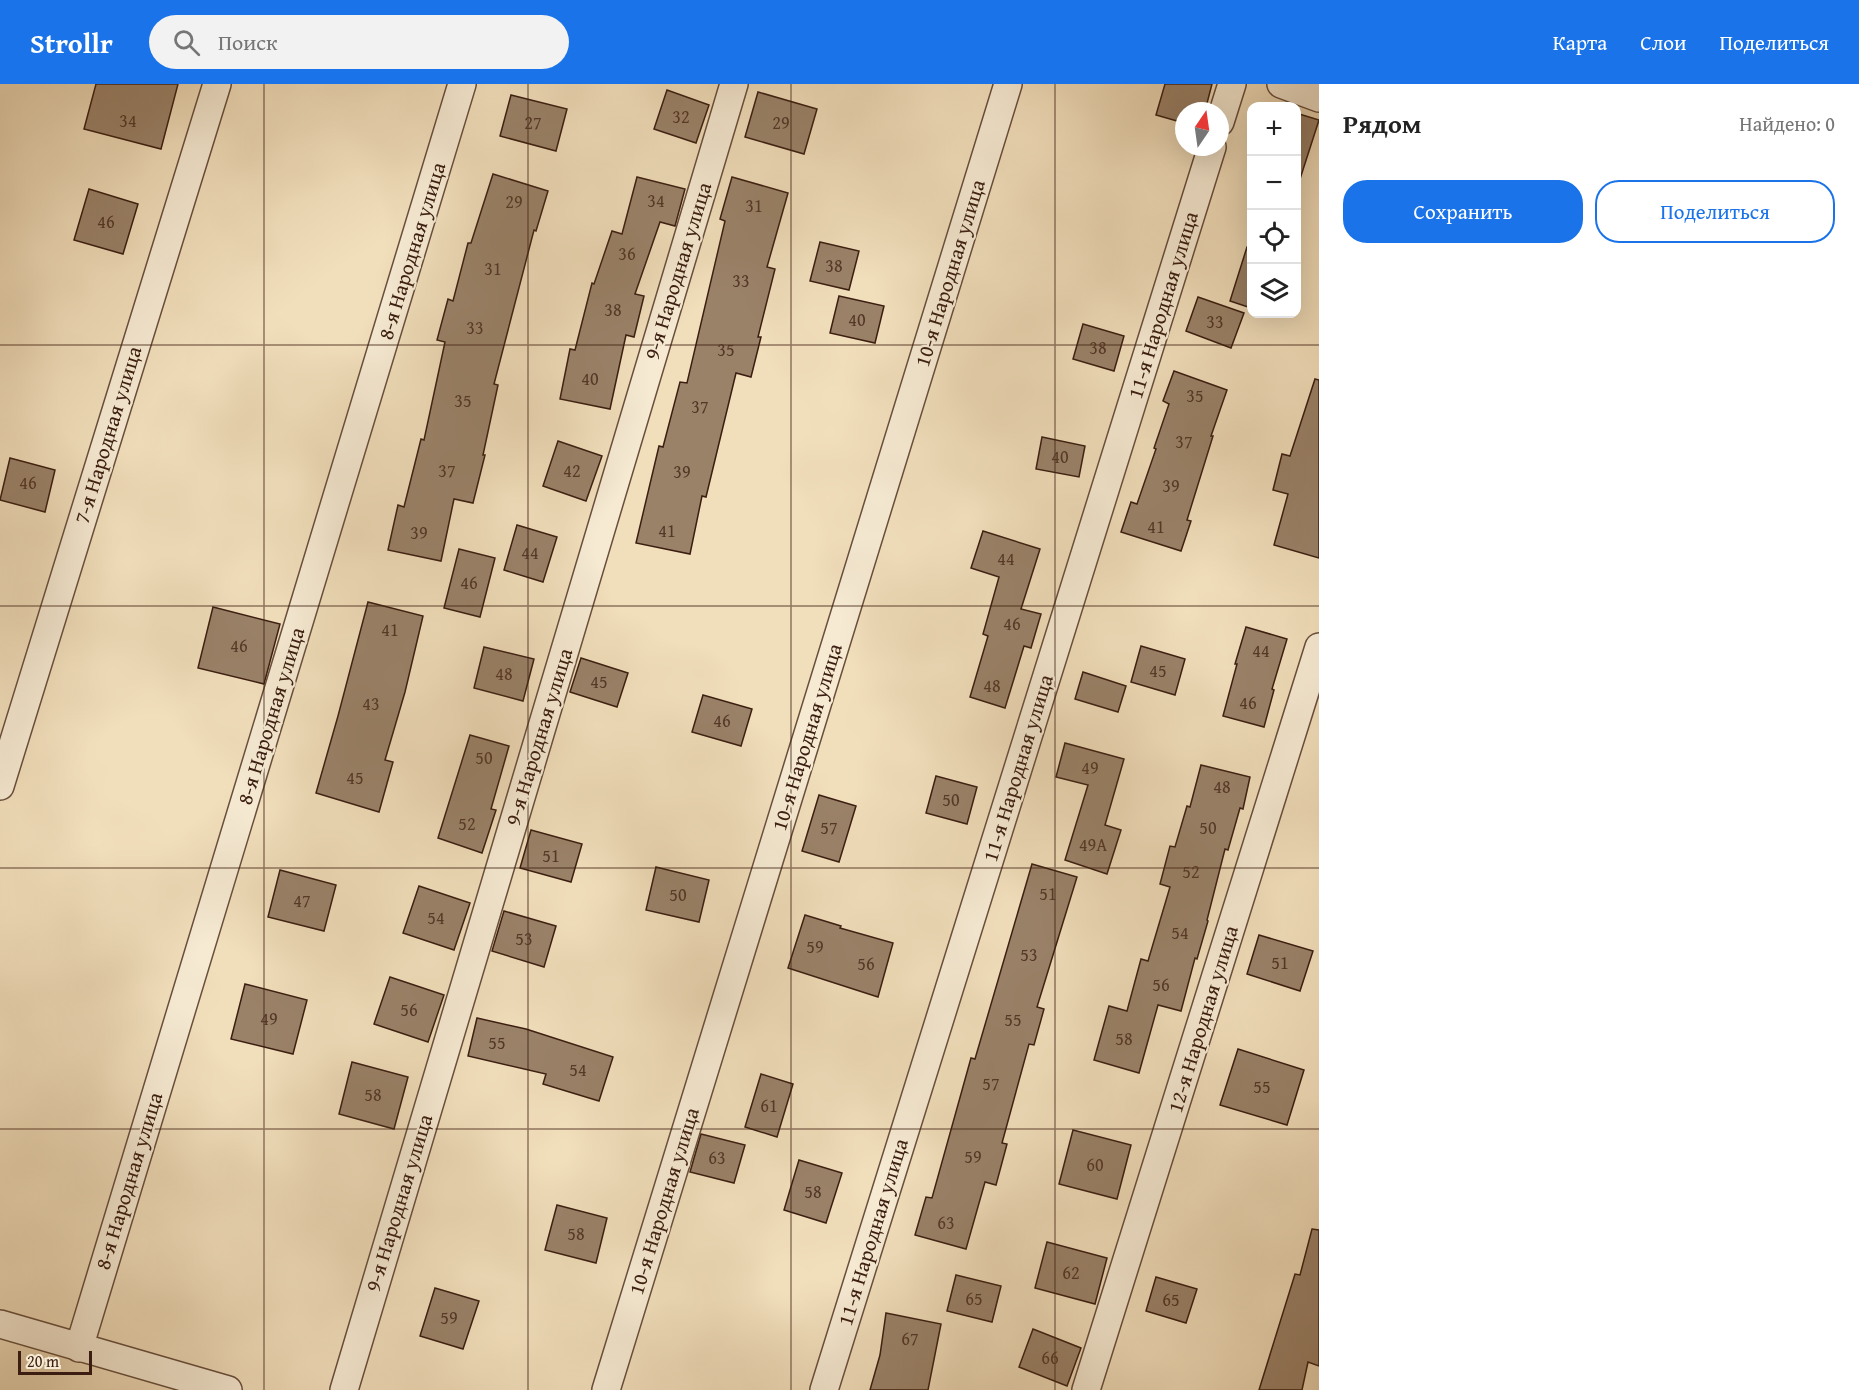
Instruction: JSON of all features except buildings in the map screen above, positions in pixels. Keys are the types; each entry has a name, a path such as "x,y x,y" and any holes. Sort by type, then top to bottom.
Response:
{"street":[{"name":"7-я Народная улица","path":"0,786 217,84"},
{"name":"8-я Народная улица","path":"79,1348 462,84"},
{"name":"9-я Народная улица","path":"344,1390 734,84"},
{"name":"10-я Народная улица","path":"606,1390 1008,84"},
{"path":"1226,102 1232,84"},
{"path":"1281,84 1319,98"},
{"name":"11-я Народная улица","path":"824,1390 1209,156"},
{"name":"12-я Народная улица","path":"1086,1390 1319,647"},
{"path":"0,1324 228,1390"}]}
